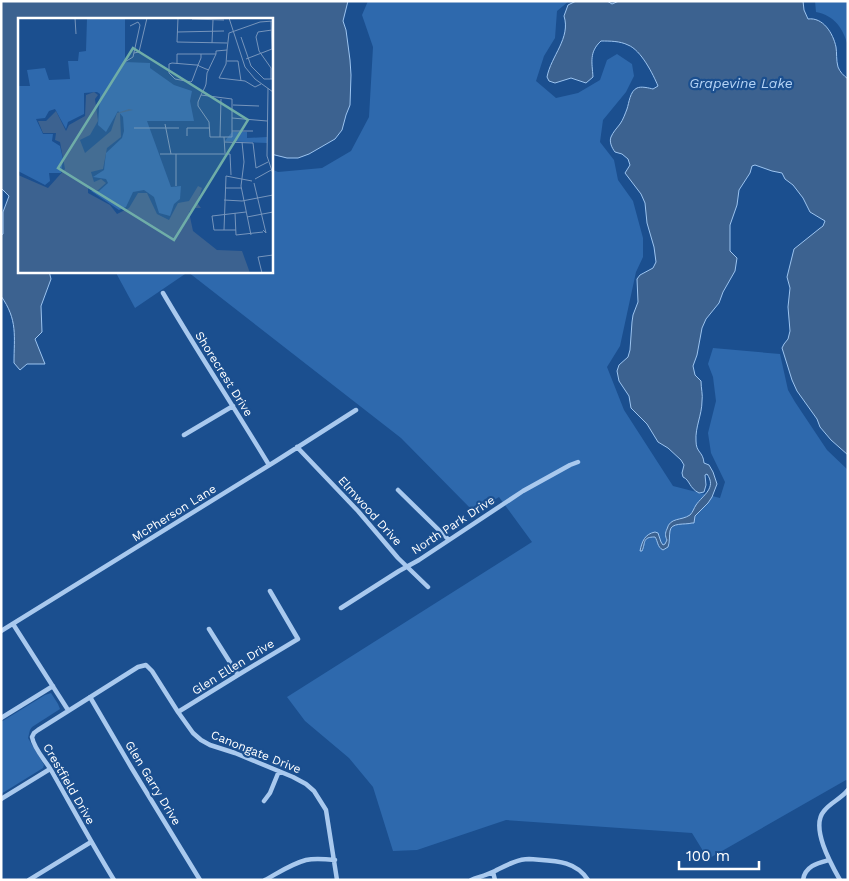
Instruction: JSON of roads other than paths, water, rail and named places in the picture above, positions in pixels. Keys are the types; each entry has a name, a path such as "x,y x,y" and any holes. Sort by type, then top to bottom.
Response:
{"street":[{"name":"Shorecrest Drive","path":"163,293 270,465"},
{"path":"184,434 233,406"},
{"name":"McPherson Lane","path":"1,630 356,410"},
{"name":"Elmwood Drive","path":"297,447 398,558 428,587"},
{"name":"North Park Drive","path":"340,608 419,560 523,490 578,462"},
{"path":"398,490 449,540"},
{"name":"Glen Ellen Drive","path":"178,712 298,639 270,591"},
{"path":"13,624 68,710"},
{"path":"209,629 238,675"},
{"name":"Canongate Drive","path":"68,710 138,667 146,665 152,671 193,733 201,740 293,776 314,791 326,810 337,880"},
{"path":"1,718 53,686"},
{"name":"Glen Garry Drive","path":"90,697 200,880"},
{"name":"Crestfield Drive","path":"68,710 34,733 33,741 114,880"},
{"path":"1,799 50,769"},
{"path":"264,801 270,793 279,771"},
{"path":"840,880 829,860 820,833 820,819 826,808 848,790"},
{"path":"29,880 92,842"},
{"path":"471,880 524,859 572,865 582,872 588,880"},
{"path":"265,880 291,865 306,860 334,860"},
{"path":"804,880 804,875 811,866 829,860"},
{"path":"493,872 496,880"}],"water":[{"path":"1,1 348,1 343,21 350,60 350,105 342,130 335,139 298,158 287,158 272,154 272,18 18,18 18,272 49,272 51,279 41,306 42,332 35,339 45,364 27,364 20,370 14,363 13,321 1,296 1,235 3,234 3,212 9,196 1,188"},
{"name":"Grapevine Lake","path":"576,1 607,1 612,4 619,1 803,1 808,19 823,23 830,31 836,47 838,67 848,79 848,455 820,427 817,419 797,391 782,348 788,339 790,331 788,307 790,288 787,277 794,249 823,226 825,221 810,212 803,198 793,185 785,179 782,173 755,165 752,166 750,173 739,190 737,205 730,225 730,251 737,258 735,271 719,303 706,319 702,328 693,366 695,375 701,381 702,396 696,445 704,463 709,465 713,472 717,484 708,503 695,516 694,523 676,525 671,528 668,547 663,550 655,537 651,537 646,539 642,551 640,551 644,538 655,532 658,533 663,545 665,544 668,525 692,513 708,491 710,479 707,474 705,475 706,485 704,492 699,493 693,489 683,477 684,465 681,460 658,442 647,424 631,408 629,396 619,381 617,371 619,365 628,357 630,350 633,315 638,302 637,279 640,275 653,268 656,262 647,223 645,203 641,194 625,173 630,165 628,159 622,154 615,152 610,141 623,119 631,94 637,88 653,89 658,86 650,69 633,48 611,41 601,41 597,45 592,58 593,77 586,83 571,78 555,83 549,81 547,77 549,69 565,32 564,16 568,5"}]}
